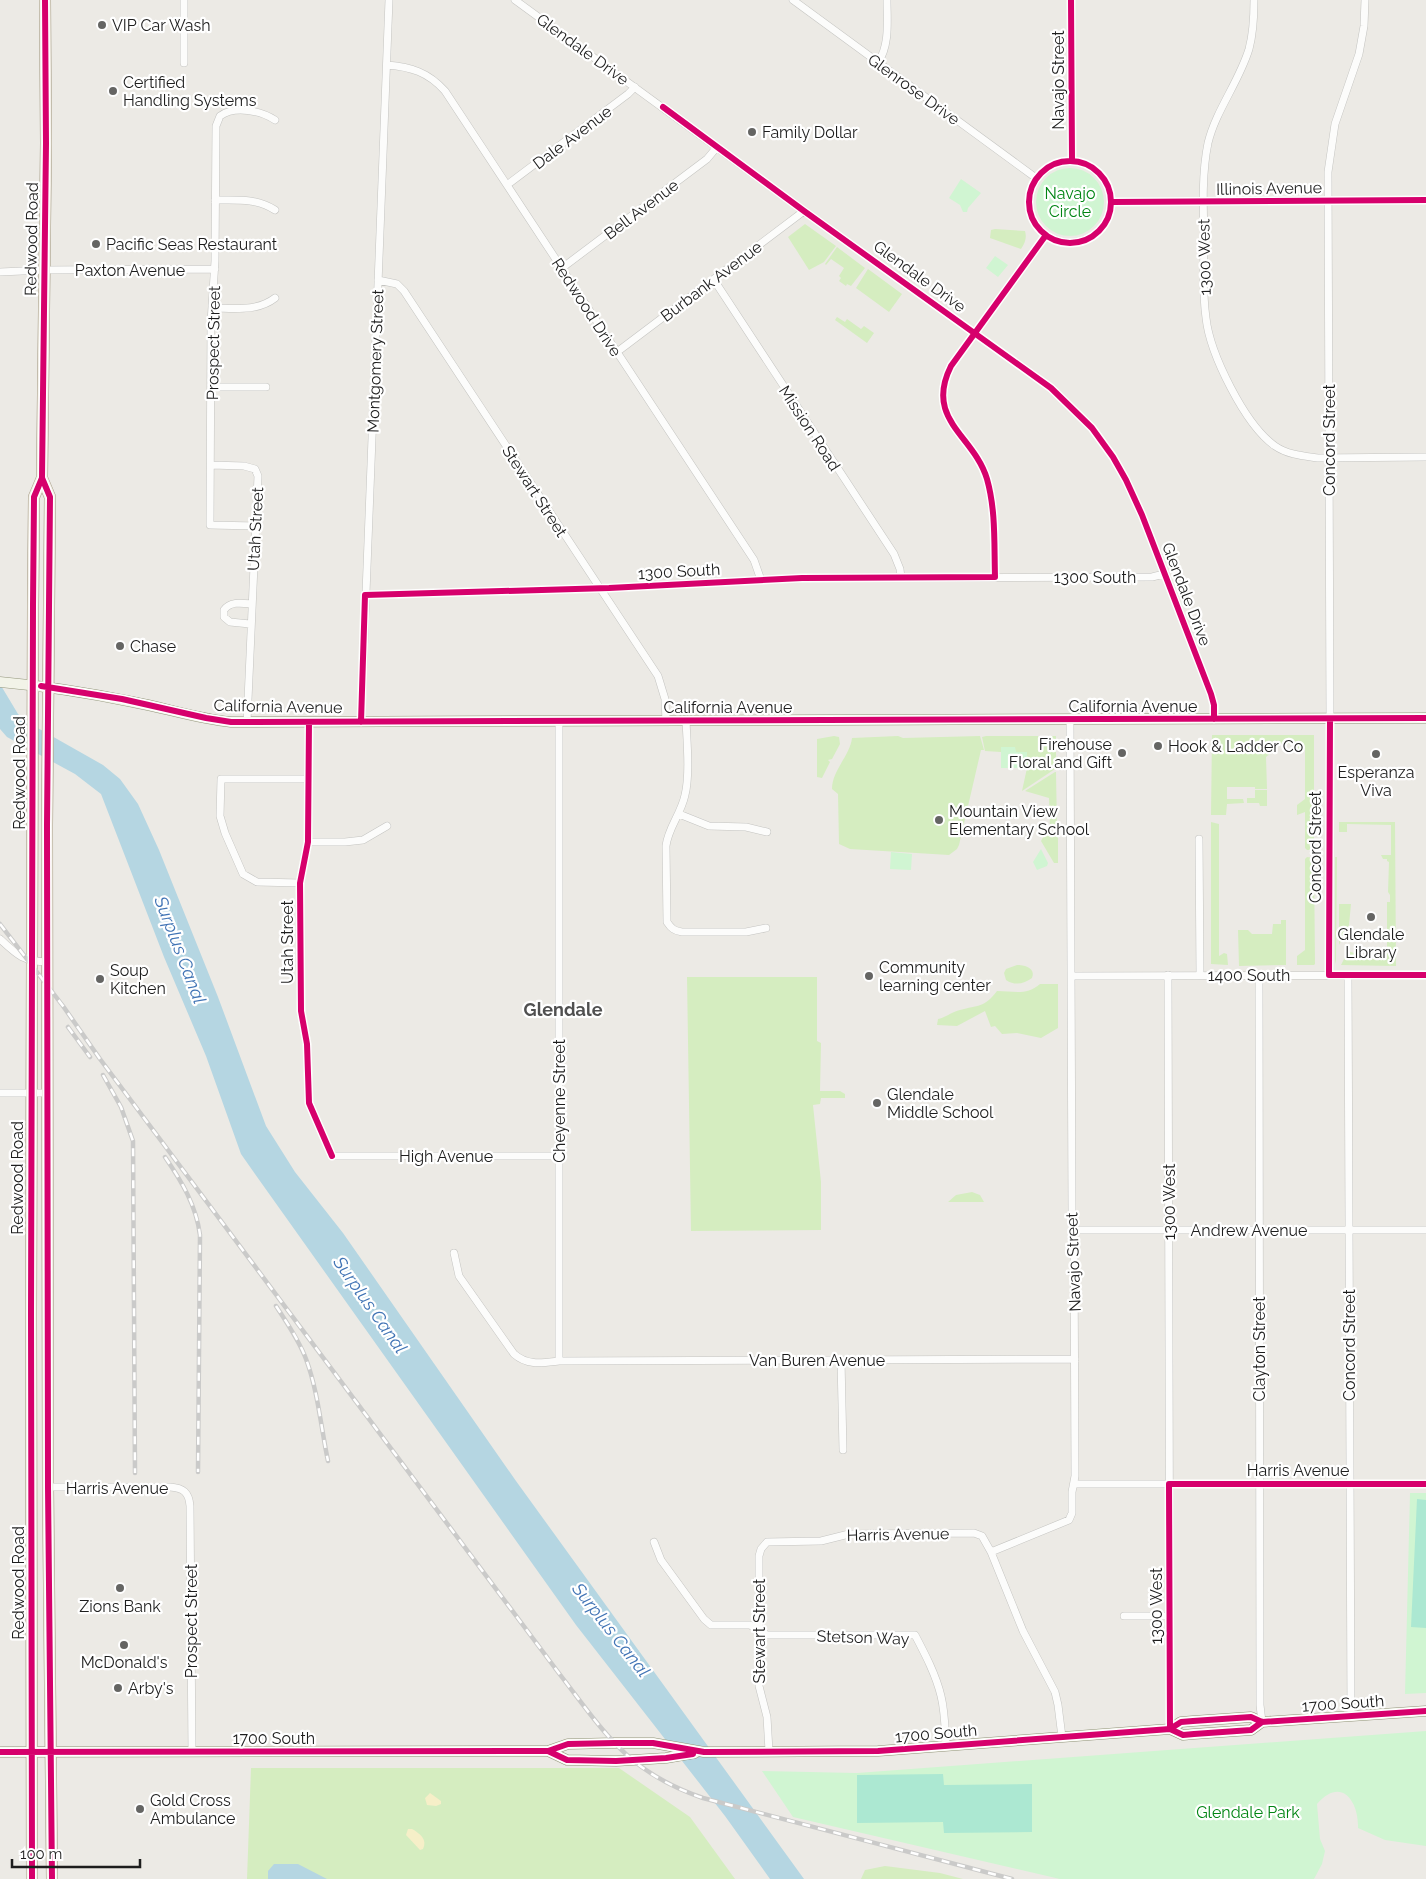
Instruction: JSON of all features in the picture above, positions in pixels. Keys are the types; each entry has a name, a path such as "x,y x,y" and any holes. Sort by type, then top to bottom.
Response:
{"main road":[{"name":"Redwood Road","path":"32,1879 31,1093 34,497 42,478 46,149 45,0"},
{"name":"Redwood Road","path":"42,478 50,497 48,727 48,1487 52,1879"}],"street":[{"path":"184,0 184,63"},
{"name":"Montgomery Street","path":"361,722 390,0"},
{"name":"Glendale Drive","path":"515,0 1051,388 1092,428 1126,480 1142,515 1211,694 1214,705 1214,719"},
{"name":"Glenrose Drive","path":"793,0 1036,178"},
{"path":"878,63 886,44 887,0"},
{"name":"Navajo Street","path":"1071,0 1072,160"},
{"name":"1300 West","path":"1254,0 1249,49 1217,117 1208,146 1204,202 1206,319 1216,360 1256,427 1275,446 1301,456 1329,458 1426,457"},
{"name":"Concord Street","path":"1329,975 1328,172 1330,149 1339,112 1355,71 1359,54 1364,26 1365,0"},
{"name":"Redwood Drive","path":"387,65 414,69 436,81 445,90 754,560 761,580"},
{"name":"Dale Avenue","path":"507,185 635,87"},
{"name":"Prospect Street","path":"256,526 210,525 216,126 220,116 230,111 261,112 275,120"},
{"name":"Bell Avenue","path":"562,268 707,159 718,147"},
{"path":"1072,160 1087,164 1099,171 1107,182 1112,202 1106,222 1096,234 1075,243 1068,243 1060,242 1046,235 1033,219 1029,205 1030,191 1036,178 1042,171 1053,164 1072,160"},
{"path":"215,200 252,200 275,210"},
{"name":"Illinois Avenue","path":"1112,202 1426,200"},
{"name":"Burbank Avenue","path":"617,352 804,211"},
{"path":"995,578 993,508 986,476 977,458 948,419 943,403 943,387 947,374 1046,235"},
{"name":"Paxton Avenue","path":"0,272 215,269"},
{"name":"Stewart Street","path":"378,280 397,284 404,291 660,679 665,699 666,721"},
{"name":"Mission Road","path":"714,280 894,554 900,569 901,578"},
{"path":"212,308 253,308 275,298"},
{"path":"211,387 266,387"},
{"name":"Utah Street","path":"211,465 244,466 255,470 258,479 247,722"},
{"name":"1300 South","path":"365,595 599,588 802,578 995,578 1152,576 1164,574"},
{"path":"250,624 230,622 224,617 224,610 228,605 232,604 252,604"},
{"name":"California Avenue","path":"4,682 49,687 122,700 206,718 247,722 1426,718"},
{"name":"Navajo Street","path":"991,1552 1069,1520 1072,1513 1076,1476 1070,720"},
{"name":"Cheyenne Street","path":"559,721 559,1361"},
{"path":"686,721 686,794 679,814 667,838 666,846 667,922 670,928 675,931 746,932 766,928"},
{"name":"Utah Street","path":"309,722 308,842 300,883 301,1011 307,1044 309,1103 332,1156"},
{"path":"300,883 257,882 243,874 225,834 220,816 221,779 308,779"},
{"path":"679,814 709,826 746,827 767,832"},
{"path":"308,842 363,840 387,826"},
{"path":"1199,839 1200,975"},
{"path":"0,939 19,956 33,961 48,962"},
{"name":"1300 West","path":"1168,975 1170,1729"},
{"name":"Clayton Street","path":"1259,975 1260,1704 1262,1722"},
{"name":"Concord Street","path":"1348,975 1351,1716"},
{"name":"1400 South","path":"1071,976 1426,975"},
{"path":"0,1093 48,1093"},
{"name":"High Avenue","path":"332,1156 559,1156"},
{"name":"Andrew Avenue","path":"1073,1230 1426,1230"},
{"name":"Van Buren Avenue","path":"454,1253 459,1276 514,1354 522,1361 531,1364 559,1361 1075,1359"},
{"path":"841,1360 843,1450"},
{"name":"Harris Avenue","path":"1074,1484 1426,1484"},
{"name":"Harris Avenue","path":"48,1487 170,1487 179,1488 185,1492"},
{"name":"Prospect Street","path":"185,1492 189,1497 190,1506 192,1752"},
{"name":"Harris Avenue","path":"767,1542 821,1541 849,1534 974,1533 982,1536 991,1552"},
{"path":"654,1542 661,1560 707,1623 716,1626 750,1625 758,1630"},
{"name":"Stewart Street","path":"767,1542 761,1549 759,1556 758,1630 759,1686 767,1717 769,1751"},
{"path":"991,1552 1024,1631 1055,1692 1062,1737"},
{"path":"1124,1616 1170,1616"},
{"name":"Stetson Way","path":"758,1630 767,1635 915,1635 925,1653 939,1688 943,1707 946,1746"},
{"name":"1700 South","path":"548,1752 567,1760 616,1760 666,1758 704,1752 878,1751 1170,1729 1182,1722 1251,1717 1262,1722 1426,1711"},
{"name":"1700 South","path":"0,1752 548,1752 568,1744 654,1743 704,1752"}],"green space":[{"name":"Navajo Circle","path":"1063,168 1077,168 1089,173 1099,183 1104,195 1104,209 1099,221 1089,231 1077,236 1063,236 1051,231 1041,221 1036,209 1036,195 1041,183 1051,173"},
{"path":"961,179 981,193 968,208 967,212 963,212 960,205 949,198"},
{"path":"805,224 836,246 824,262 809,270 788,237"},
{"path":"991,230 1025,231 1024,245 1021,249 990,238"},
{"path":"837,247 865,268 851,286 847,284 846,286 839,281 841,278 839,276 844,268 831,259 825,264"},
{"path":"995,256 1008,265 998,277 986,268"},
{"path":"868,269 902,294 889,312 856,288"},
{"path":"837,317 845,322 847,319 861,329 864,326 874,333 867,343 835,320"},
{"path":"1212,735 1314,735 1314,850 1307,850 1305,848 1305,812 1297,815 1297,805 1305,799 1305,749 1298,749 1297,744 1273,744 1273,751 1266,757 1267,789 1227,787 1227,799 1243,799 1244,803 1227,804 1226,815 1211,815"},
{"path":"898,736 903,738 980,736 984,750 981,750 959,845 949,855 850,849 839,844 838,794 832,789 835,776 851,745 852,738"},
{"path":"1056,736 1055,769 1022,791 1027,768 1027,752 1015,752 1015,747 1001,747 1001,752 985,751 982,737"},
{"path":"839,737 840,744 832,759 828,760 830,762 822,778 817,777 817,739"},
{"path":"1001,747 1015,747 1016,752 1027,752 1027,768 1001,768"},
{"path":"1055,772 1057,828 1050,828 1049,798 1025,791"},
{"path":"1255,790 1267,790 1267,806 1260,806 1259,803 1247,803 1247,798 1255,798"},
{"path":"1211,822 1219,824 1219,956 1224,953 1227,954 1228,965 1211,964"},
{"path":"1339,822 1395,822 1396,966 1341,965 1348,951 1360,955 1360,959 1387,959 1387,902 1390,902 1388,892 1389,862 1387,859 1383,859 1381,855 1391,855 1391,825 1347,824 1347,832 1339,832"},
{"path":"1046,832 1058,832 1058,863 1054,863 1041,841"},
{"path":"1041,849 1048,863 1047,866 1037,870 1033,862"},
{"path":"891,852 912,854 911,870 890,869"},
{"path":"1307,857 1314,858 1315,964 1297,965 1297,956 1305,950 1305,859"},
{"path":"1335,857 1337,857 1336,964 1335,960"},
{"path":"1339,904 1351,904 1349,925 1339,945"},
{"path":"1281,920 1286,920 1286,965 1239,966 1238,930 1248,930 1252,934 1272,934 1273,924 1281,924"},
{"path":"1017,965 1026,966 1031,969 1032,978 1019,984 1006,980 1004,973 1006,969"},
{"path":"687,977 817,977 817,1041 821,1043 820,1091 840,1091 845,1094 845,1098 821,1098 820,1104 813,1105 821,1182 821,1230 691,1231"},
{"path":"1040,984 1058,984 1058,1028 1041,1038 1017,1033 1002,1034 995,1026 991,1027 985,1011 957,1026 937,1025 938,1019 984,1003 997,991 1025,991 1035,988"},
{"path":"972,1192 980,1195 984,1202 948,1202 956,1195"},
{"path":"1410,1493 1426,1493 1426,1693 1405,1694"},
{"path":"1417,1499 1426,1500 1426,1628 1411,1627"},
{"name":"Glendale Park","path":"1426,1731 1426,1846 1385,1840 1358,1828 1358,1818 1352,1801 1341,1792 1334,1792 1317,1804 1320,1839 1325,1851 1322,1864 1314,1879 1060,1879 793,1817 762,1771 857,1773"},
{"path":"251,1768 619,1768 690,1817 735,1879 247,1879"},
{"path":"943,1774 944,1785 1032,1784 1032,1832 944,1833 943,1822 857,1823 857,1775"},
{"path":"885,1866 940,1873 963,1879 861,1879 865,1870"}],"sand":[{"path":"430,1793 441,1801 441,1804 436,1806 427,1805 425,1798"},
{"path":"408,1829 417,1832 424,1839 423,1849 420,1850 406,1835"}],"water":[{"name":"Surplus Canal","path":"0,684 18,714 27,722 103,765 120,779 138,804 159,850 218,997 266,1126 295,1172 343,1233 516,1481 804,1879 770,1879 725,1816 576,1625 241,1154 206,1056 164,957 101,794 75,774 7,737 0,729"},
{"path":"274,1864 298,1864 327,1879 268,1879 268,1871"}],"railway":[{"path":"0,924 558,1672 604,1732 620,1748 636,1763 655,1776 677,1788 703,1798 1012,1879"},
{"path":"68,1027 90,1057"},
{"path":"103,1075 121,1107 133,1141 135,1473"},
{"path":"165,1157 192,1204 200,1235 198,1472"},
{"path":"276,1306 300,1345 306,1359 316,1397 328,1461"}],"cycle path":[{"path":"45,0 46,143 42,478 50,497 47,826 48,1487 52,1879"},
{"path":"1071,0 1072,160"},
{"path":"663,107 804,211 1051,388 1092,428 1113,457 1142,515 1211,694 1214,705 1214,719"},
{"path":"1062,161 1078,161 1093,168 1104,179 1111,194 1111,202 1108,218 1099,231 1078,243 1062,243 1047,236 1036,225 1029,210 1029,194 1036,179 1047,168 1062,161"},
{"path":"1112,202 1426,200"},
{"path":"361,722 365,595 609,588 802,578 995,577 993,515 987,479 981,464 947,414 943,400 944,385 951,366 1046,235"},
{"path":"32,1879 33,606 34,497 42,478"},
{"path":"41,686 122,699 231,722 1426,718"},
{"path":"1330,719 1329,975 1426,975"},
{"path":"309,722 308,842 300,883 301,1011 307,1044 309,1103 332,1156"},
{"path":"1170,1729 1169,1484 1426,1484"},
{"path":"0,1752 548,1751 568,1744 614,1743 653,1743 704,1752 878,1751 1170,1729 1181,1722 1193,1721 1251,1717 1262,1722 1426,1711"},
{"path":"1170,1729 1183,1735 1251,1730 1262,1722"},
{"path":"548,1751 567,1760 616,1761 666,1758 693,1754"}],"place":[{"name":"VIP Car Wash","path":"102,25"},
{"name":"Certified Handling Systems","path":"113,91"},
{"name":"Family Dollar","path":"752,132"},
{"name":"Pacific Seas Restaurant","path":"96,244"},
{"name":"Chase","path":"120,646"},
{"name":"Hook & Ladder Co","path":"1158,746"},
{"name":"Firehouse Floral and Gift","path":"1122,753"},
{"name":"Esperanza Viva","path":"1376,754"},
{"name":"Mountain View Elementary School","path":"939,820"},
{"name":"Glendale Library","path":"1371,917"},
{"name":"Community learning center","path":"869,976"},
{"name":"Soup Kitchen","path":"100,979"},
{"name":"Glendale Middle School","path":"877,1103"},
{"name":"Zions Bank","path":"120,1588"},
{"name":"McDonald's","path":"124,1645"},
{"name":"Arby's","path":"118,1688"},
{"name":"Gold Cross Ambulance","path":"140,1809"}],"district":[{"name":"Glendale","path":"563,1010"}]}
